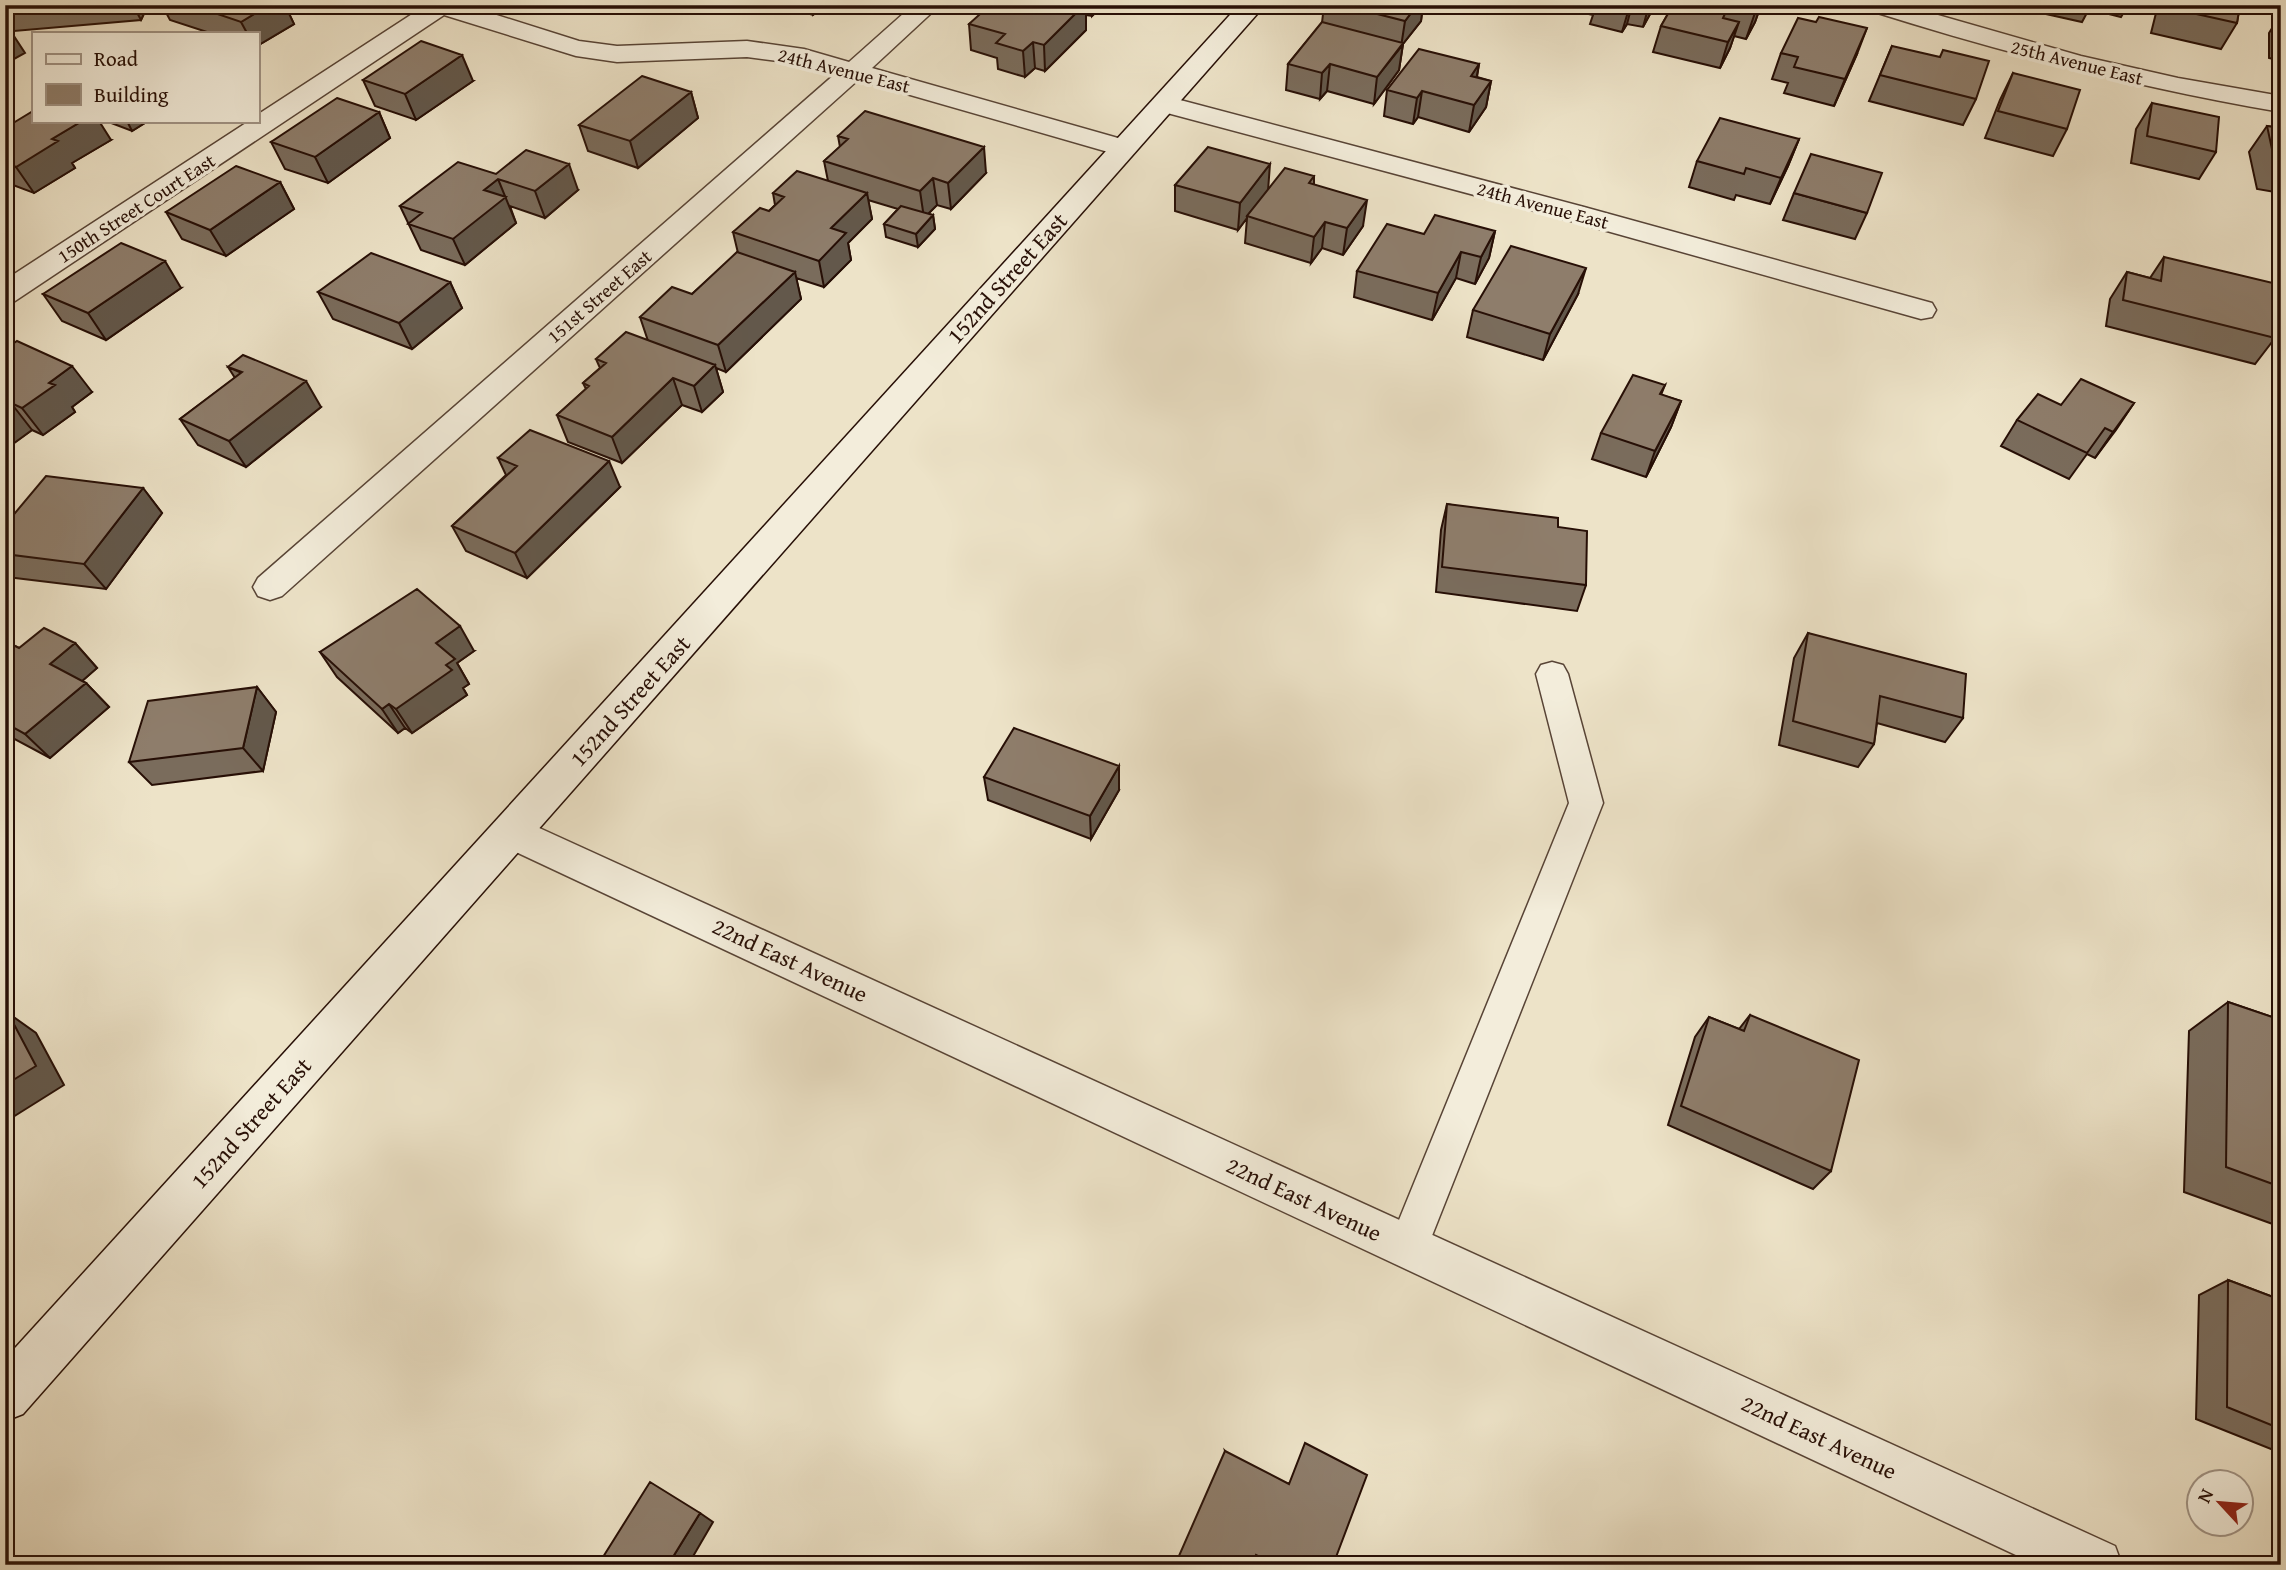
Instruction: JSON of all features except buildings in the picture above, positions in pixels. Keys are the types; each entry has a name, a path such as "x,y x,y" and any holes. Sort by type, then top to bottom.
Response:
{"street":[{"name":"151st Street East","path":"270,587 928,5"},
{"name":"152nd Street East","path":"6,1395 1253,5"},
{"name":"25th Avenue East","path":"1877,5 1968,34 2098,69 2208,93 2281,104"},
{"name":"24th Avenue East","path":"440,6 576,48 603,52 641,55 747,49 804,57 1122,148"},
{"name":"150th Street Court East","path":"5,294 440,6"},
{"name":"24th Avenue East","path":"1165,104 1574,213 1921,310"},
{"name":"22nd East Avenue","path":"513,832 2096,1565"}],"lane":[{"path":"1408,1247 1586,803 1552,674"}]}
